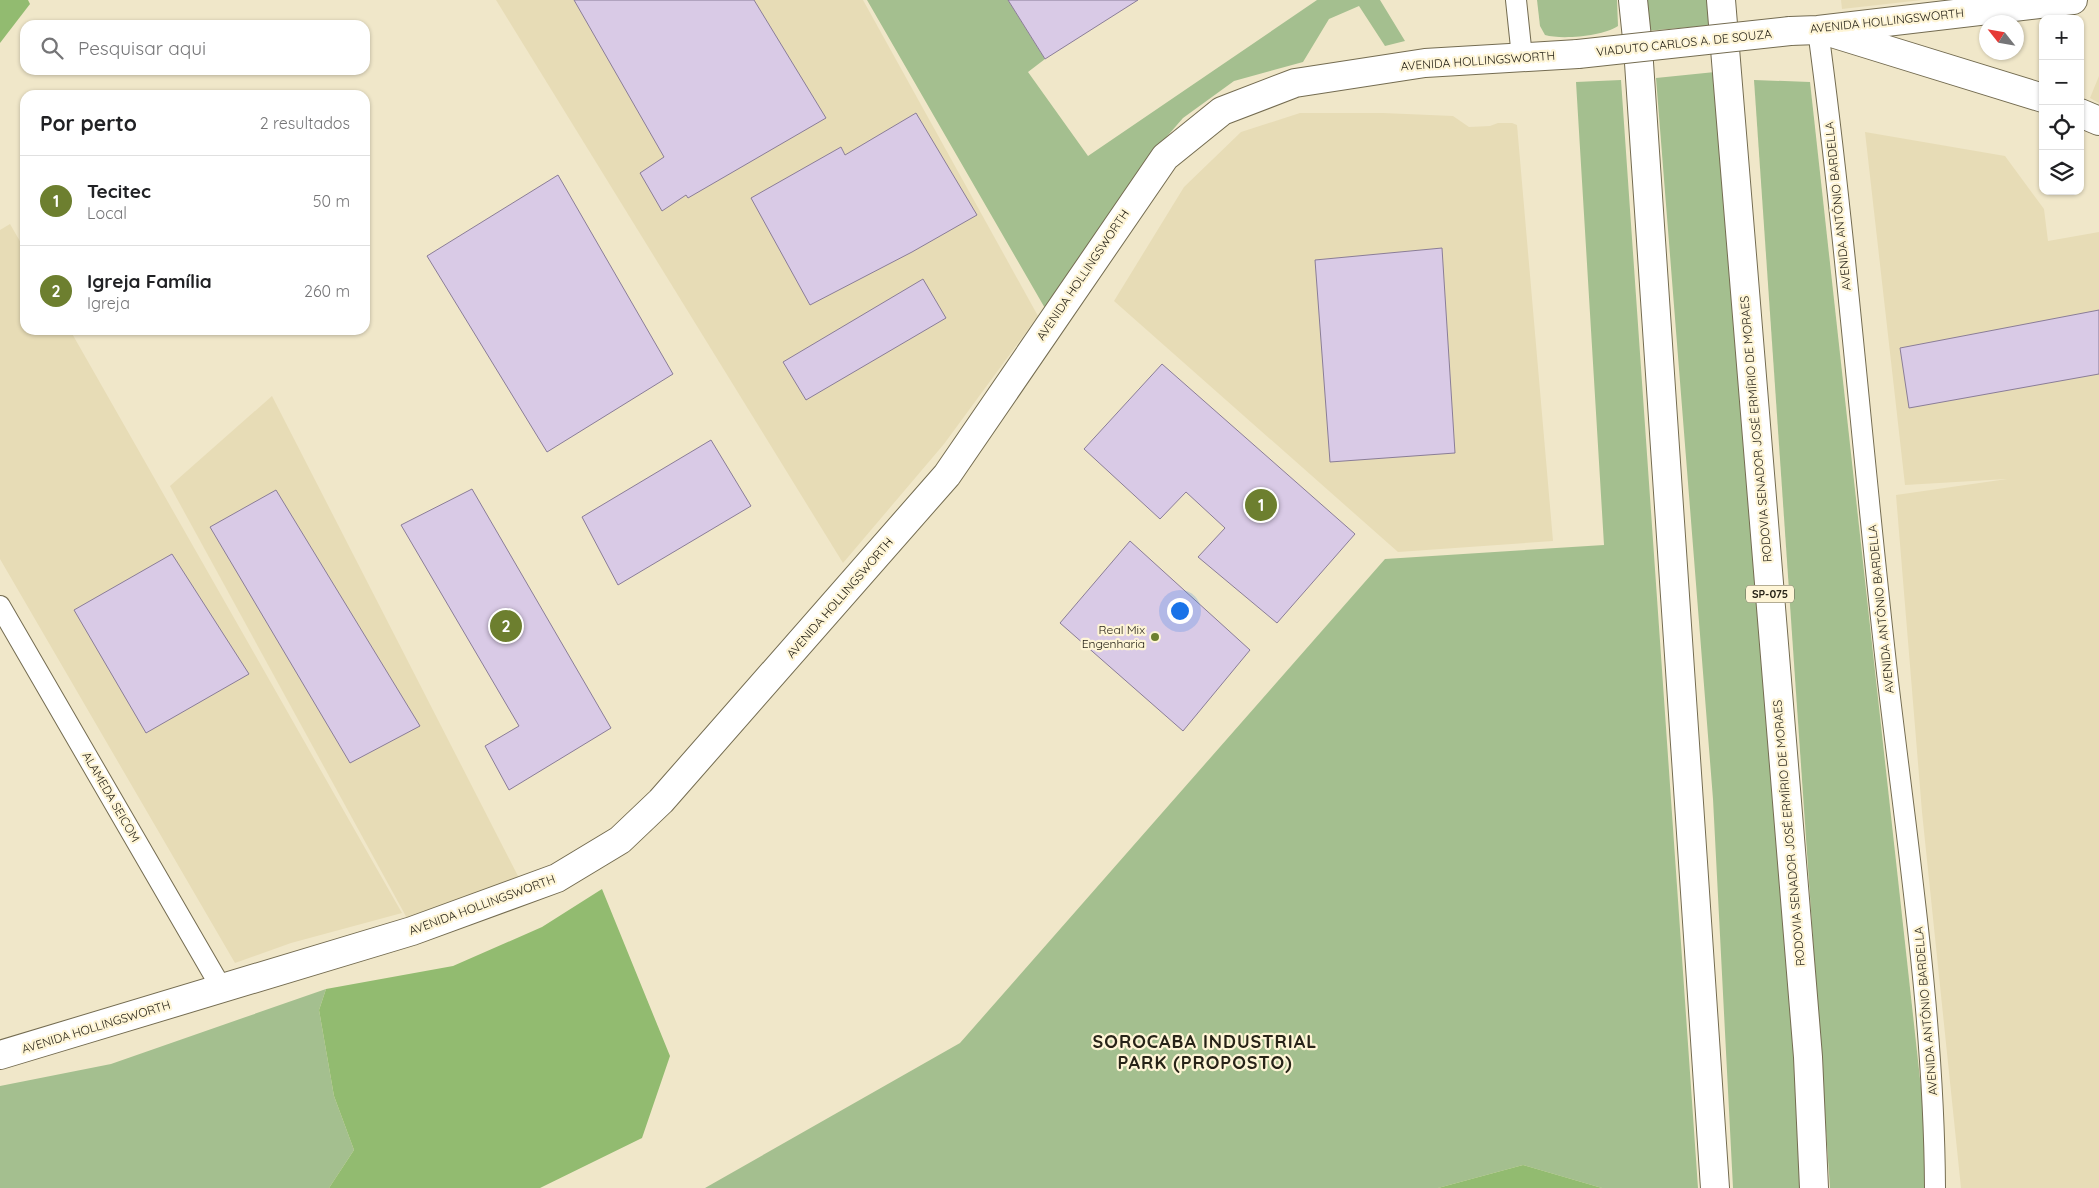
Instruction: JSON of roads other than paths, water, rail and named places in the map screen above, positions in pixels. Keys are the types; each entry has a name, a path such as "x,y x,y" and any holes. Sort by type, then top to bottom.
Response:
{"main road":[{"path":"1632,0 1638,48 1715,1188"},
{"name":"RODOVIA SENADOR JOSÉ ERMÍRIO DE MORAES","path":"1721,0 1807,1047 1814,1188"},
{"name":"AVENIDA HOLLINGSWORTH","path":"1790,31 1818,30 2073,0"},
{"path":"1818,30 1868,43 2039,97"},
{"name":"VIADUTO CARLOS A. DE SOUZA","path":"1578,54 1790,31"},
{"name":"AVENIDA HOLLINGSWORTH","path":"0,1055 412,931 557,878 620,840 661,800 947,475 1165,157 1222,112 1295,82 1425,63 1578,54"},
{"path":"2084,115 2099,121"}],"street":[{"path":"1516,0 1522,56"},
{"name":"AVENIDA ANTÔNIO BARDELLA","path":"1818,30 1887,672 1918,912 1935,1124 1935,1188"},
{"name":"ALAMEDA SEICOM","path":"0,606 222,989"}],"place":[{"name":"Tecitec","path":"1261,505"},
{"name":"Igreja Família","path":"506,626"},
{"name":"Real Mix Engenharia","path":"1155,637"}],"district":[{"name":"SOROCABA INDUSTRIAL PARK (PROPOSTO)","path":"1205,1052"}]}
